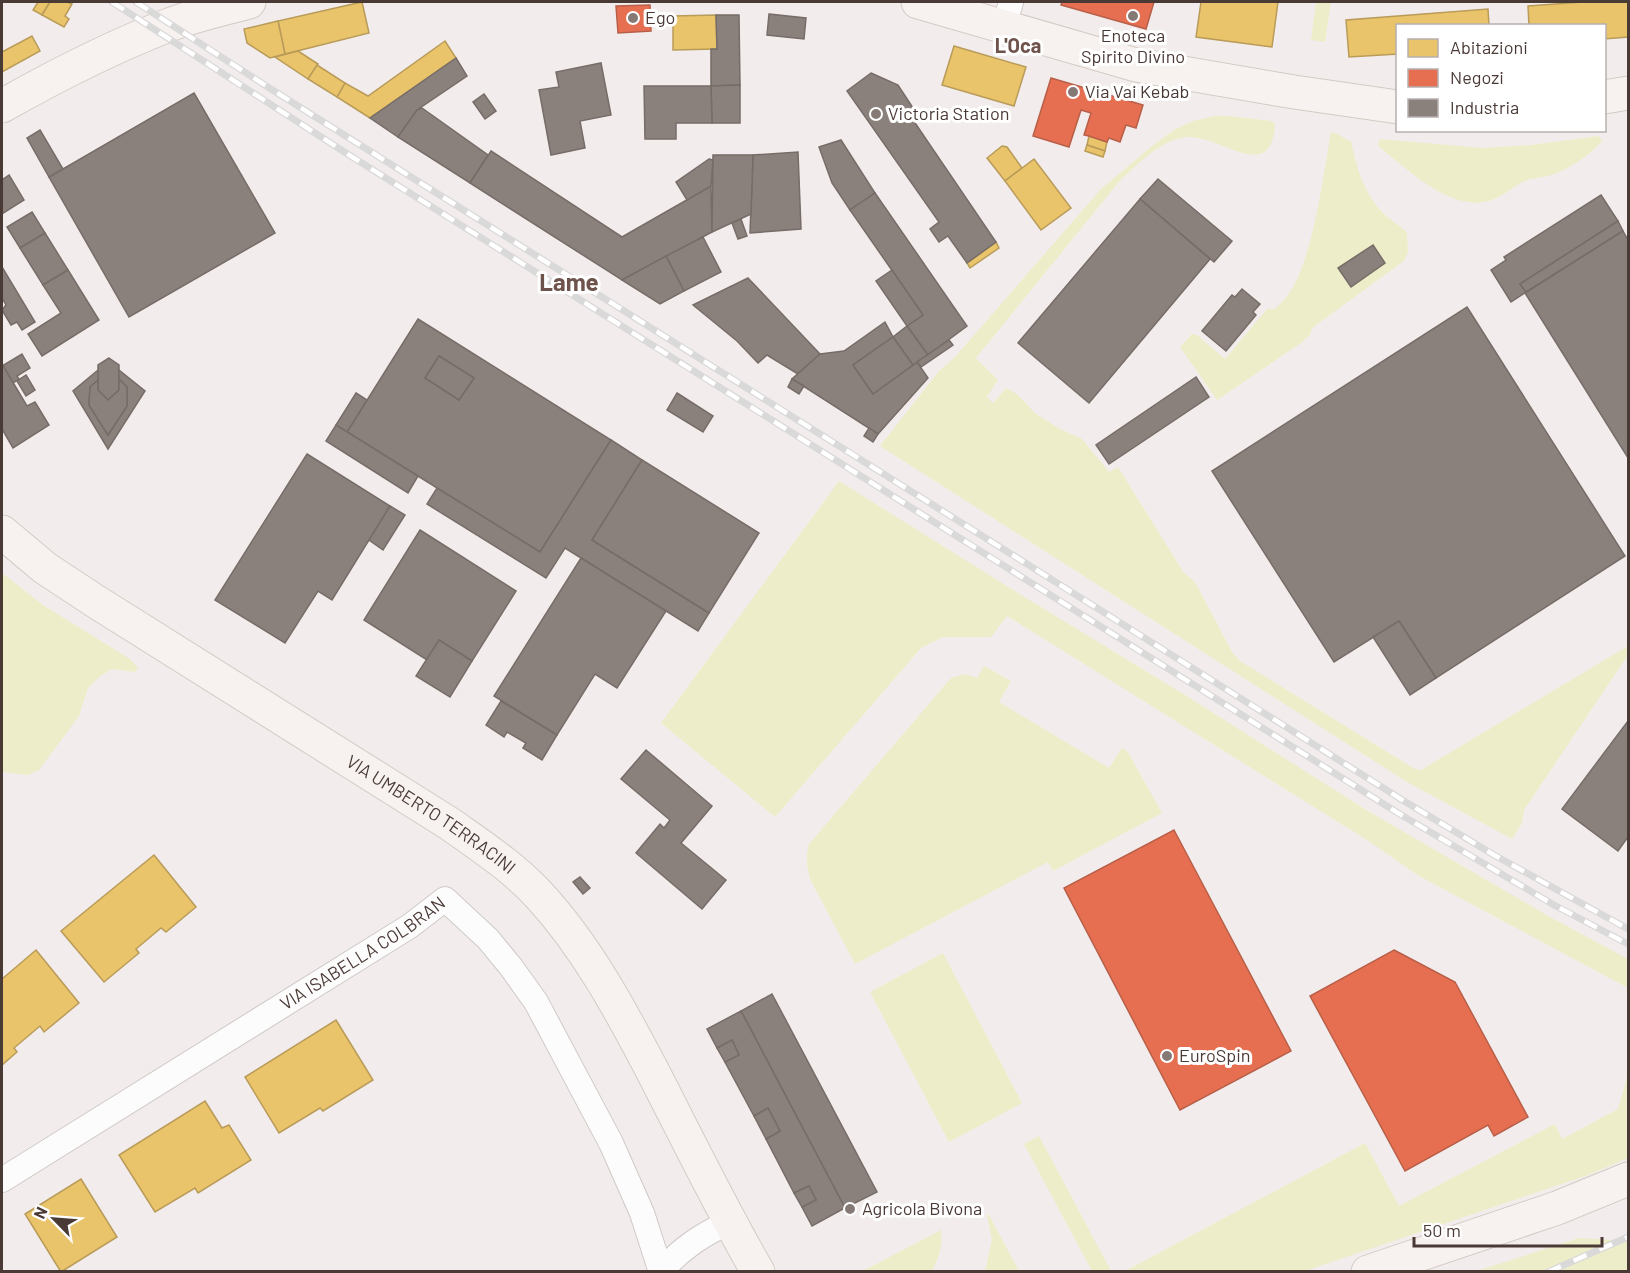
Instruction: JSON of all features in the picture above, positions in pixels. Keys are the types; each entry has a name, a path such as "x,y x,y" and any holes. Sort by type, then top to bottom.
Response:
{"street":[{"path":"2,106 81,65 156,30 195,16 249,2"},
{"path":"918,2 1008,14 1155,69 1396,107"},
{"path":"1606,97 1629,93"},
{"name":"VIA UMBERTO TERRACINI","path":"2,532 45,567 95,601 450,824 498,858 538,894 585,954 628,1024 758,1272"},
{"name":"VIA ISABELLA COLBRAN","path":"2,1180 410,926 445,899 488,939 536,1002 611,1143 642,1213 661,1271"},
{"path":"1368,1272 1557,1208 1629,1179"},
{"path":"661,1271 679,1252 702,1236 731,1221"}],"green space":[{"path":"1316,2 1331,2 1325,42 1311,40"},
{"path":"1215,116 1272,121 1275,125 1271,143 1264,152 1254,155 1200,138 1187,137 1167,143 1141,161 1118,183 976,358 998,380 987,397 993,403 1006,388 1017,394 1036,414 1082,439 1109,472 1118,467 1184,573 1195,582 1232,652 1240,661 1415,769 1421,770 1628,646 1628,655 1524,810 1522,823 1512,839 1407,782 880,446 939,371 955,357 1101,189 1174,130 1193,121"},
{"path":"1331,132 1351,141 1367,190 1385,215 1407,233 1408,252 1404,261 1312,328 1310,335 1301,343 1217,400 1180,347 1192,334 1197,335 1225,359 1267,309 1275,309 1288,295 1297,280 1310,240"},
{"path":"1599,136 1602,141 1585,157 1570,166 1555,174 1524,181 1497,198 1485,202 1456,199 1442,193 1414,175 1378,146 1380,139 1483,148 1531,145"},
{"path":"839,481 1368,811 1552,918 1628,959 1628,988 1419,876 1367,840 1007,616 991,637 943,637 921,648 775,817 661,723"},
{"path":"2,573 43,605 130,659 138,668 135,672 111,669 98,678 88,688 79,716 39,770 28,775 2,772"},
{"path":"984,666 1011,681 999,702 1109,768 1122,748 1128,752 1162,813 1053,871 1048,862 855,964 811,881 807,863 809,844 951,678 965,674 977,678"},
{"path":"943,953 1022,1103 949,1142 870,992"},
{"path":"1628,1074 1628,1158 1588,1175 1305,1271 1125,1271 1365,1143 1399,1206 1555,1124 1562,1139 1618,1109"},
{"path":"1039,1136 1111,1271 1092,1271 1024,1144"},
{"path":"987,1215 1019,1271 985,1271 992,1240"},
{"path":"941,1230 940,1251 932,1271 863,1271"},
{"path":"1579,1238 1628,1241 1628,1271 1477,1271"}],"building: Abitazioni":[{"path":"38,2 50,2 42,15 33,10"},
{"path":"50,2 72,4 65,16 69,19 64,27 42,15"},
{"path":"362,2 369,33 285,54 278,21"},
{"path":"1201,2 1278,2 1272,47 1196,37"},
{"path":"1628,2 1628,37 1606,39 1606,24 1529,24 1528,6"},
{"path":"1488,9 1489,24 1396,24 1396,54 1349,57 1346,20"},
{"path":"716,15 717,49 673,50 673,16"},
{"path":"278,21 285,54 270,58 247,43 244,29"},
{"path":"32,36 40,51 2,72 2,52"},
{"path":"445,41 456,58 370,118 337,97 345,83 368,96"},
{"path":"954,46 1026,67 1014,106 942,85"},
{"path":"298,51 318,64 308,79 275,57"},
{"path":"317,65 345,83 337,97 308,79"},
{"path":"1089,136 1107,142 1105,151 1087,145"},
{"path":"1087,145 1105,151 1103,157 1085,151"},
{"path":"1002,146 1007,147 1022,168 1005,181 987,158"},
{"path":"1034,159 1071,208 1041,230 1005,181"},
{"path":"996,242 999,248 970,268 967,263"},
{"path":"154,855 196,907 166,932 161,928 136,949 139,953 104,982 61,931"},
{"path":"36,950 79,1003 44,1032 40,1026 14,1048 17,1052 2,1065 2,979"},
{"path":"336,1020 373,1080 323,1111 320,1108 279,1133 245,1077"},
{"path":"205,1101 222,1128 229,1125 251,1160 198,1193 195,1188 155,1212 119,1155"},
{"path":"81,1179 117,1237 61,1272 25,1214"}],"building: Negozi":[{"path":"1062,2 1154,2 1146,29 1061,5"},
{"path":"650,5 651,31 618,33 616,6"},
{"path":"1051,78 1143,105 1136,128 1126,125 1120,142 1109,138 1107,142 1084,135 1091,113 1081,110 1069,147 1033,136"},
{"path":"1174,830 1291,1051 1180,1110 1064,888"},
{"path":"1394,950 1455,982 1528,1117 1494,1136 1488,1125 1405,1171 1310,996"}],"building: Industria":[{"path":"769,14 806,18 804,39 767,35"},
{"path":"716,15 739,15 740,85 711,86 711,49 717,49"},
{"path":"456,58 467,76 417,110 398,137 370,118"},
{"path":"601,63 611,115 580,121 585,148 551,155 539,90 559,87 556,72"},
{"path":"871,73 898,85 917,114 911,117 996,242 967,263 948,236 939,242 930,229 939,222 847,91"},
{"path":"740,85 740,123 712,123 711,86"},
{"path":"644,86 711,86 712,123 676,123 676,139 645,139"},
{"path":"194,93 275,233 129,317 49,177"},
{"path":"484,94 496,111 485,119 473,102"},
{"path":"422,108 488,155 470,183 398,137 417,110"},
{"path":"40,130 63,169 49,177 27,138"},
{"path":"841,140 875,193 850,210 832,183 819,147"},
{"path":"491,151 622,237 711,186 712,232 622,280 470,183"},
{"path":"798,152 801,229 750,233 753,155"},
{"path":"713,155 753,155 751,214 712,232"},
{"path":"709,159 713,160 711,186 687,200 676,182"},
{"path":"9,175 24,200 2,214 2,180"},
{"path":"1158,179 1232,241 1214,262 1140,199"},
{"path":"875,193 967,326 928,355 907,326 923,315 850,210"},
{"path":"1601,195 1618,221 1520,284 1526,292 1511,302 1491,270 1506,260 1504,257"},
{"path":"1140,199 1210,259 1089,403 1018,343"},
{"path":"32,212 45,233 20,248 7,227"},
{"path":"741,219 747,236 738,239 732,223"},
{"path":"1618,221 1623,231 1526,292 1520,284"},
{"path":"1623,231 1628,240 1628,458 1525,293"},
{"path":"45,233 68,270 43,285 20,248"},
{"path":"703,237 721,272 684,291 666,256"},
{"path":"1373,245 1385,263 1351,287 1338,268"},
{"path":"666,256 684,291 660,304 622,280"},
{"path":"2,267 35,322 22,330 17,322 11,325 2,310 6,305 2,298"},
{"path":"68,270 99,320 42,356 28,334 61,313 43,285"},
{"path":"892,270 923,315 907,326 876,281"},
{"path":"748,278 820,354 798,374 767,355 758,363 737,341 693,305"},
{"path":"1242,289 1260,304 1253,312 1256,315 1226,351 1202,331 1232,295 1235,297"},
{"path":"1467,307 1625,556 1436,678 1399,621 1334,662 1212,471"},
{"path":"418,319 611,440 540,552 347,432","holes":["439,356 474,378 459,400 425,378"]},
{"path":"885,322 893,337 853,365 873,394 917,362 928,378 878,434 792,379 820,354 844,351"},
{"path":"907,326 928,355 913,365 893,337"},
{"path":"893,337 913,365 873,394 853,365"},
{"path":"949,340 953,345 921,367 917,362"},
{"path":"22,354 30,368 17,376 19,379 13,383 2,366"},
{"path":"439,356 474,378 459,400 425,378"},
{"path":"109,358 119,365 119,390 108,400 98,390 98,365"},
{"path":"2,364 27,406 35,402 49,425 13,448 2,429"},
{"path":"98,370 98,380 90,387 89,405 108,435 127,406 127,387 119,379 119,370 145,391 108,449 73,391"},
{"path":"26,375 35,390 26,396 17,381"},
{"path":"1196,377 1209,397 1109,464 1096,445"},
{"path":"119,379 127,387 127,406 108,435 89,405 90,387 98,380 98,390 108,400 119,390"},
{"path":"792,379 804,386 799,394 788,387"},
{"path":"356,393 367,400 347,432 336,425"},
{"path":"677,393 713,416 703,432 667,410"},
{"path":"336,425 418,476 408,493 326,441"},
{"path":"869,428 878,434 873,442 864,436"},
{"path":"611,440 642,460 592,540 709,613 698,631 565,548 546,578 427,504 437,488 540,552"},
{"path":"307,454 390,506 332,600 318,591 285,643 215,600"},
{"path":"642,460 759,533 709,613 592,540"},
{"path":"390,506 405,515 383,550 369,540"},
{"path":"420,530 516,591 472,661 439,640 427,660 364,620"},
{"path":"581,558 666,611 617,688 595,674 557,735 494,696"},
{"path":"1399,621 1436,678 1410,695 1373,637"},
{"path":"439,640 472,661 450,697 416,676"},
{"path":"501,701 557,735 542,760 523,748 526,743 507,732 504,737 486,725"},
{"path":"1628,721 1628,837 1618,851 1562,809"},
{"path":"646,750 712,806 681,843 726,880 702,909 636,853 660,824 664,828 670,820 621,779"},
{"path":"580,877 590,888 583,894 573,882"},
{"path":"772,994 877,1192 845,1208 741,1011"},
{"path":"741,1011 845,1208 812,1226 802,1207 816,1200 809,1186 794,1193 766,1139 780,1131 768,1108 754,1116 725,1062 739,1055 732,1040 717,1048 707,1029"},
{"path":"732,1040 739,1055 725,1062 717,1048"},
{"path":"768,1108 780,1131 766,1139 754,1116"},
{"path":"809,1186 816,1200 802,1207 794,1193"}],"railway":[{"path":"112,2 346,153 1398,813 1554,905 1628,944"},
{"path":"136,2 1404,801 1494,855 1628,929"},
{"path":"1548,1272 1628,1237"}],"place":[{"name":"Enoteca Spirito Divino","path":"1133,16"},
{"name":"Ego","path":"633,18"},
{"name":"Via Vai Kebab","path":"1073,92"},
{"name":"Victoria Station","path":"876,114"},
{"name":"EuroSpin","path":"1167,1056"},
{"name":"Agricola Bivona","path":"850,1209"}],"district":[{"name":"L'Oca","path":"1018,46"},
{"name":"Lame","path":"569,283"}]}
